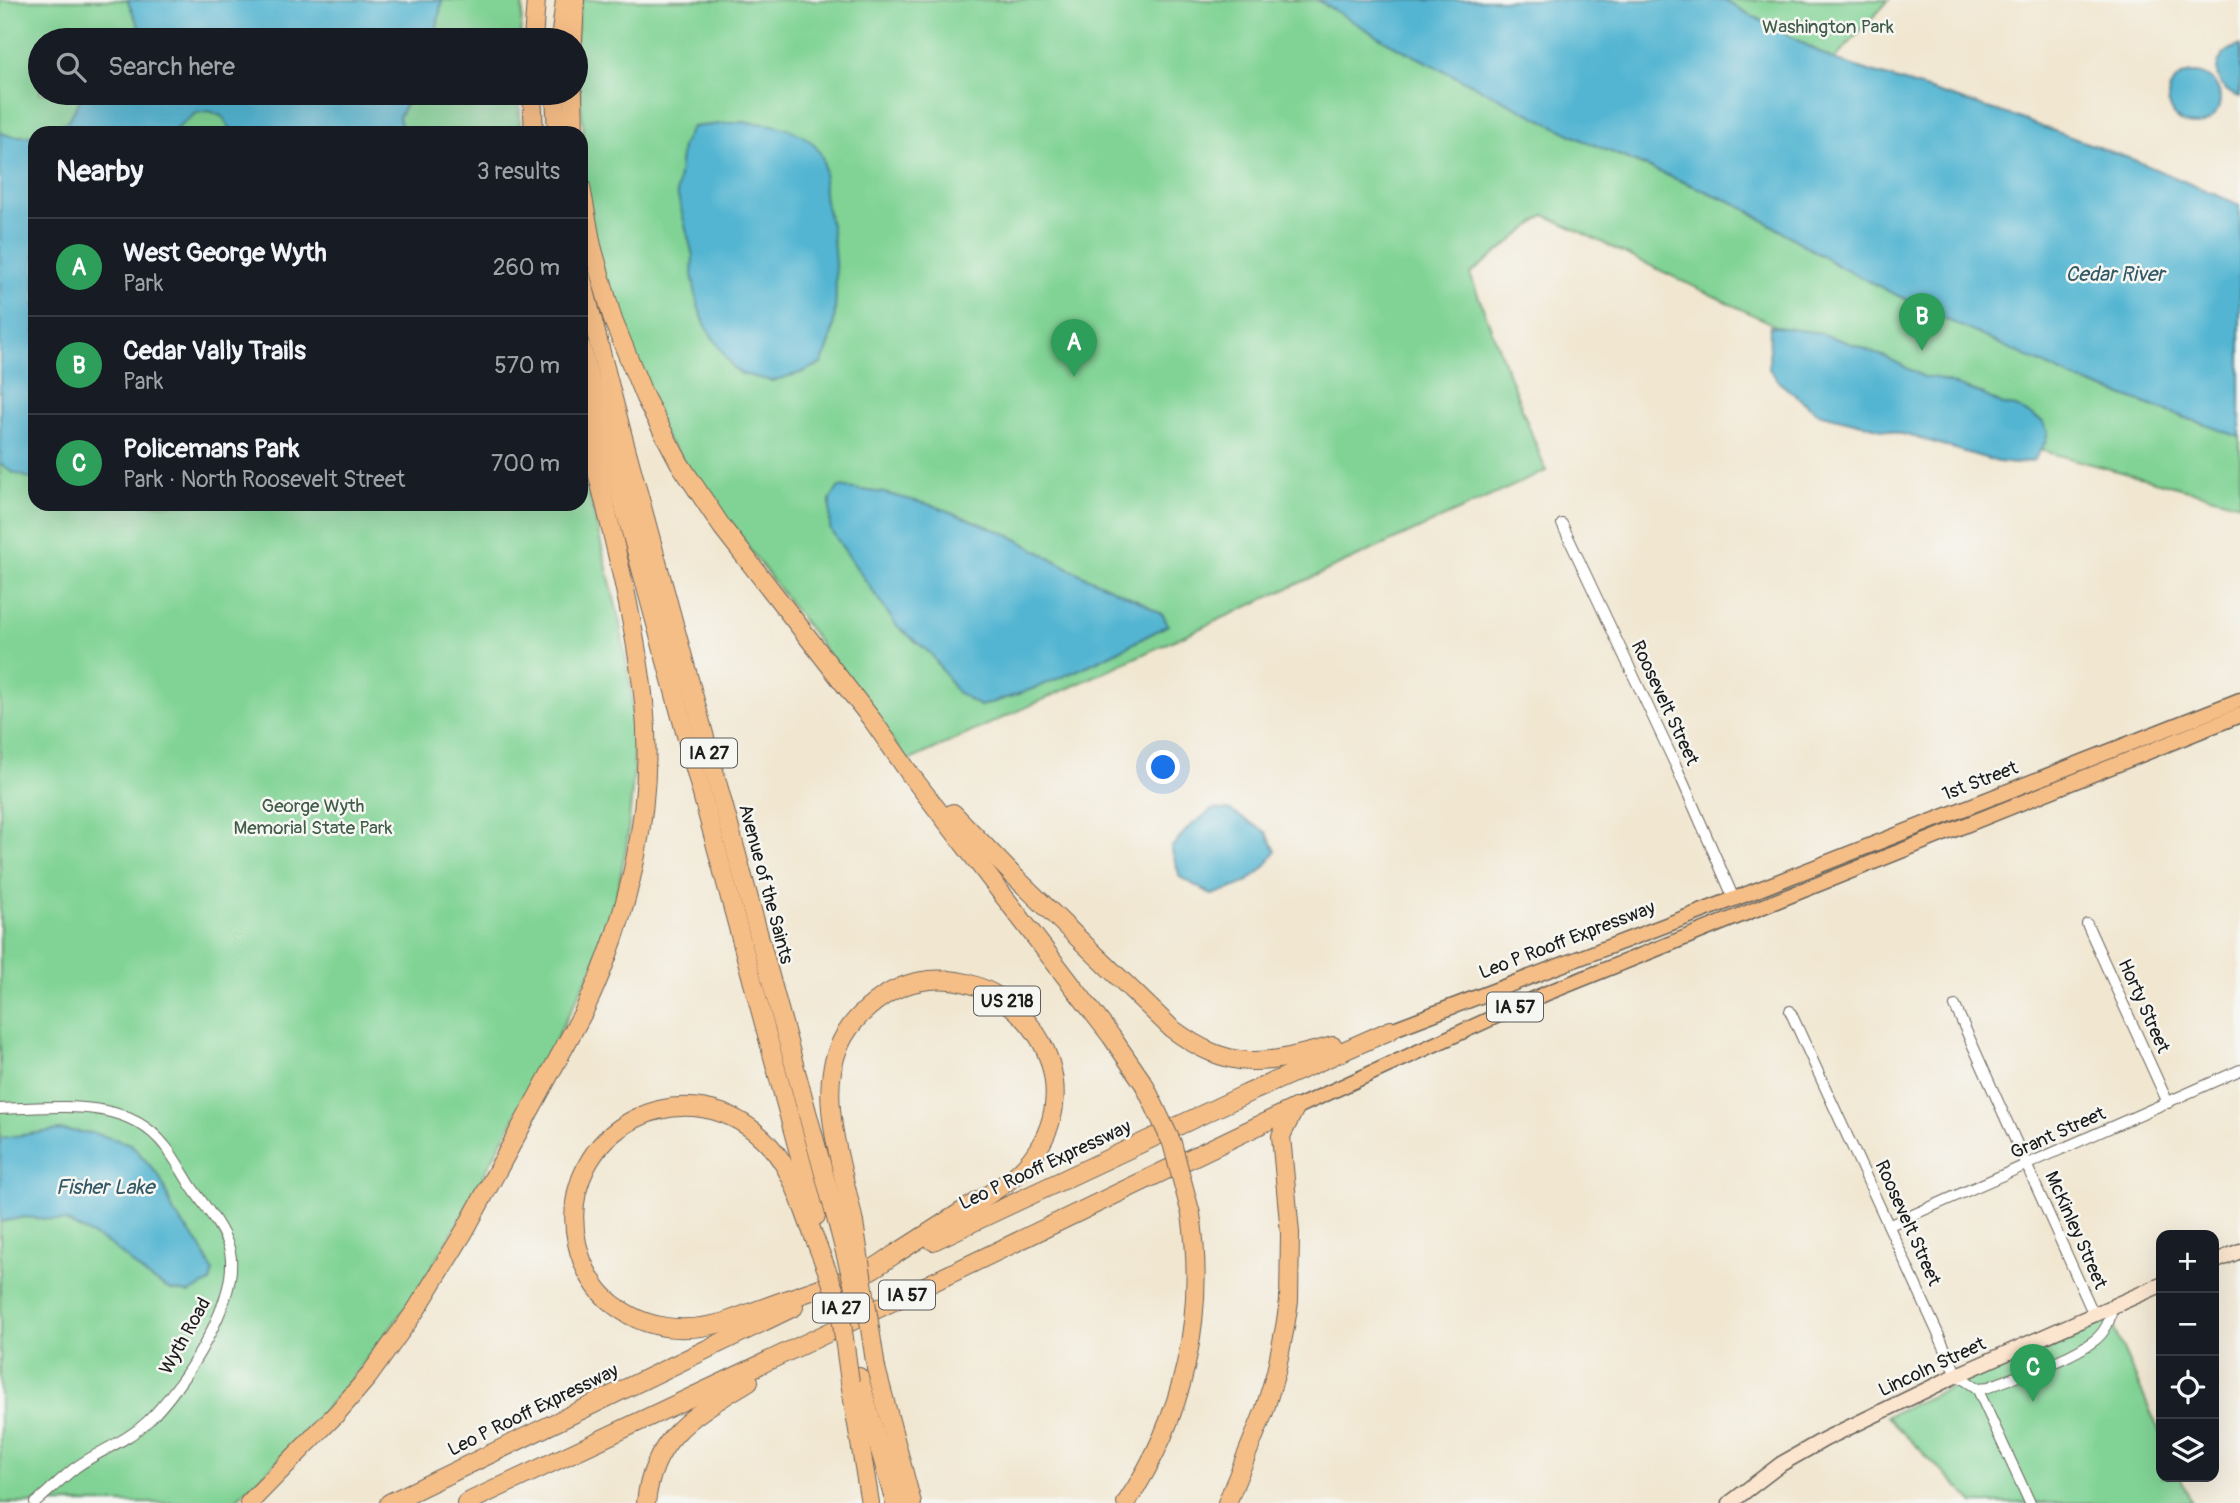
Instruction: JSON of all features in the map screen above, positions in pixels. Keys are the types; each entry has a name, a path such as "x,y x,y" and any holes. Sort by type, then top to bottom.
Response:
{"highway":[{"path":"534,28 536,0"},
{"path":"562,28 565,0"},
{"path":"574,28 575,0"},
{"path":"532,105 533,126"},
{"path":"556,105 557,126"},
{"path":"573,105 574,126"},
{"path":"588,225 613,320 645,398 663,434 722,527 873,721 910,774 1111,1036 1144,1084 1164,1122 1191,1214 1195,1245 1195,1317 1174,1412 1126,1503"},
{"name":"Avenue of the Saints","path":"588,302 833,1233 839,1302 855,1379"},
{"name":"Avenue of the Saints","path":"588,372 833,1233 876,1368 912,1503"},
{"path":"250,1502 310,1443 368,1377 433,1284 464,1232 597,983 625,903 638,839 645,783 644,704 636,649 588,438"},
{"path":"873,721 959,820 1004,867 1153,1011 1188,1041 1228,1059 1270,1061 1391,1030"},
{"name":"US 218","path":"833,1233 830,1100 832,1068 848,1030 858,1016 886,994 918,982 946,980 977,986 1016,1007 1036,1031 1050,1063 1055,1096 1048,1130 1040,1146 1018,1174 866,1272"},
{"name":"Leo P Rooff Expressway","path":"388,1503 866,1272 1245,1094 1391,1030"},
{"path":"833,1233 771,1147 738,1119 706,1108 670,1107 643,1114 627,1122 599,1147 587,1163 574,1207 573,1222 578,1250 584,1266 601,1293 624,1312 668,1329 703,1328 725,1322 866,1272"},
{"path":"1227,1503 1264,1412 1285,1327 1289,1301 1290,1233 1282,1136 1295,1108"},
{"name":"Leo P Rooff Expressway","path":"466,1503 1295,1108"},
{"path":"646,1503 655,1464 678,1429 705,1408 819,1337"},
{"path":"855,1379 870,1503"},
{"path":"855,1379 895,1503"}],"main road":[{"name":"1st Street","path":"1734,899 2240,700"},
{"name":"1st Street","path":"1738,914 2240,715"},
{"name":"Leo P Rooff Expressway","path":"1391,1030 1734,899"},
{"name":"Leo P Rooff Expressway","path":"1295,1108 1547,993 1738,914"},
{"path":"2219,1260 2240,1251"},
{"name":"Lincoln Street","path":"1730,1503 1802,1451 1957,1375 2156,1287"}],"street":[{"name":"Roosevelt Street","path":"1562,524 1676,766 1734,899"},
{"name":"Horty Street","path":"2087,923 2168,1102"},
{"name":"McKinley Street","path":"1955,1006 2029,1165 2094,1315"},
{"name":"Roosevelt Street","path":"1790,1011 1957,1375"},
{"name":"Grant Street","path":"1890,1225 2240,1070"},
{"name":"Wyth Road","path":"0,1109 107,1110 128,1117 148,1129 164,1145 219,1228 228,1246 232,1266 229,1289 221,1312 176,1389 145,1423 127,1438 75,1468 35,1503"},
{"path":"1977,1388 1989,1387 2068,1355 2096,1339 2112,1316 2111,1307"},
{"path":"1957,1375 1977,1388 2030,1503"}],"green space":[{"name":"George Wyth Memorial State Park","path":"0,0 523,0 521,28 28,28 28,105 519,105 520,126 28,126 28,511 588,511 588,489 620,623 632,698 634,769 627,843 614,909 593,967 468,1205 417,1293 346,1386 272,1467 232,1503 0,1503"},
{"path":"581,0 1371,0 1618,155 1737,204 1842,268 2073,378 2240,437 2240,504 2028,447 1545,215 1470,274 1546,471 908,761 663,434 613,320 588,221 588,126 583,126 581,105 588,105 588,28 578,28"},
{"name":"Washington Park","path":"1723,0 1889,0 1834,60"},
{"path":"2109,1318 2156,1424 2156,1482 2182,1482 2192,1503 1974,1503 1886,1416"}],"water":[{"path":"127,0 442,0 437,28 140,28"},
{"name":"Cedar River","path":"1317,0 1723,0 1834,60 2010,115 2134,160 2240,205 2240,437 2073,378 1939,316 1842,268 1737,204 1582,140 1391,44"},
{"path":"2240,46 2240,97 2223,87 2217,71 2223,56"},
{"path":"2194,73 2204,75 2212,81 2218,89 2218,109 2212,117 2204,123 2194,125 2184,123 2176,117 2170,109 2168,99 2170,89 2176,81 2184,75"},
{"path":"77,105 406,105 399,117 401,126 229,126 223,117 210,111 196,113 180,126 59,126 68,121"},
{"path":"740,122 786,128 797,133 815,146 824,164 825,198 836,270 834,325 821,364 772,381 742,374 734,369 707,329 698,306 692,274 693,256 677,193 682,146 692,127"},
{"path":"0,133 28,136 28,478 12,472 0,463"},
{"path":"1770,326 1820,333 1888,358 1924,377 1933,377 1982,394 2003,405 2016,407 2042,421 2048,432 2045,443 2034,460 2016,464 1998,462 1922,439 1818,413 1780,383 1769,369"},
{"path":"839,487 884,493 935,506 1007,534 1080,574 1143,603 1163,615 1168,625 1076,671 980,706 957,692 931,654 896,625 830,529 830,499"},
{"path":"1213,809 1229,810 1266,832 1276,851 1263,869 1249,880 1212,895 1180,877 1171,848 1189,827"},
{"name":"Fisher Lake","path":"58,1130 93,1133 131,1144 160,1177 174,1213 201,1247 213,1271 210,1282 189,1293 171,1290 149,1278 111,1245 65,1221 25,1217 0,1222 0,1138"}],"place":[{"name":"Cedar Vally Trails","path":"1922,351"},
{"name":"West George Wyth","path":"1074,377"},
{"name":"Policemans Park","path":"2033,1402"}]}
